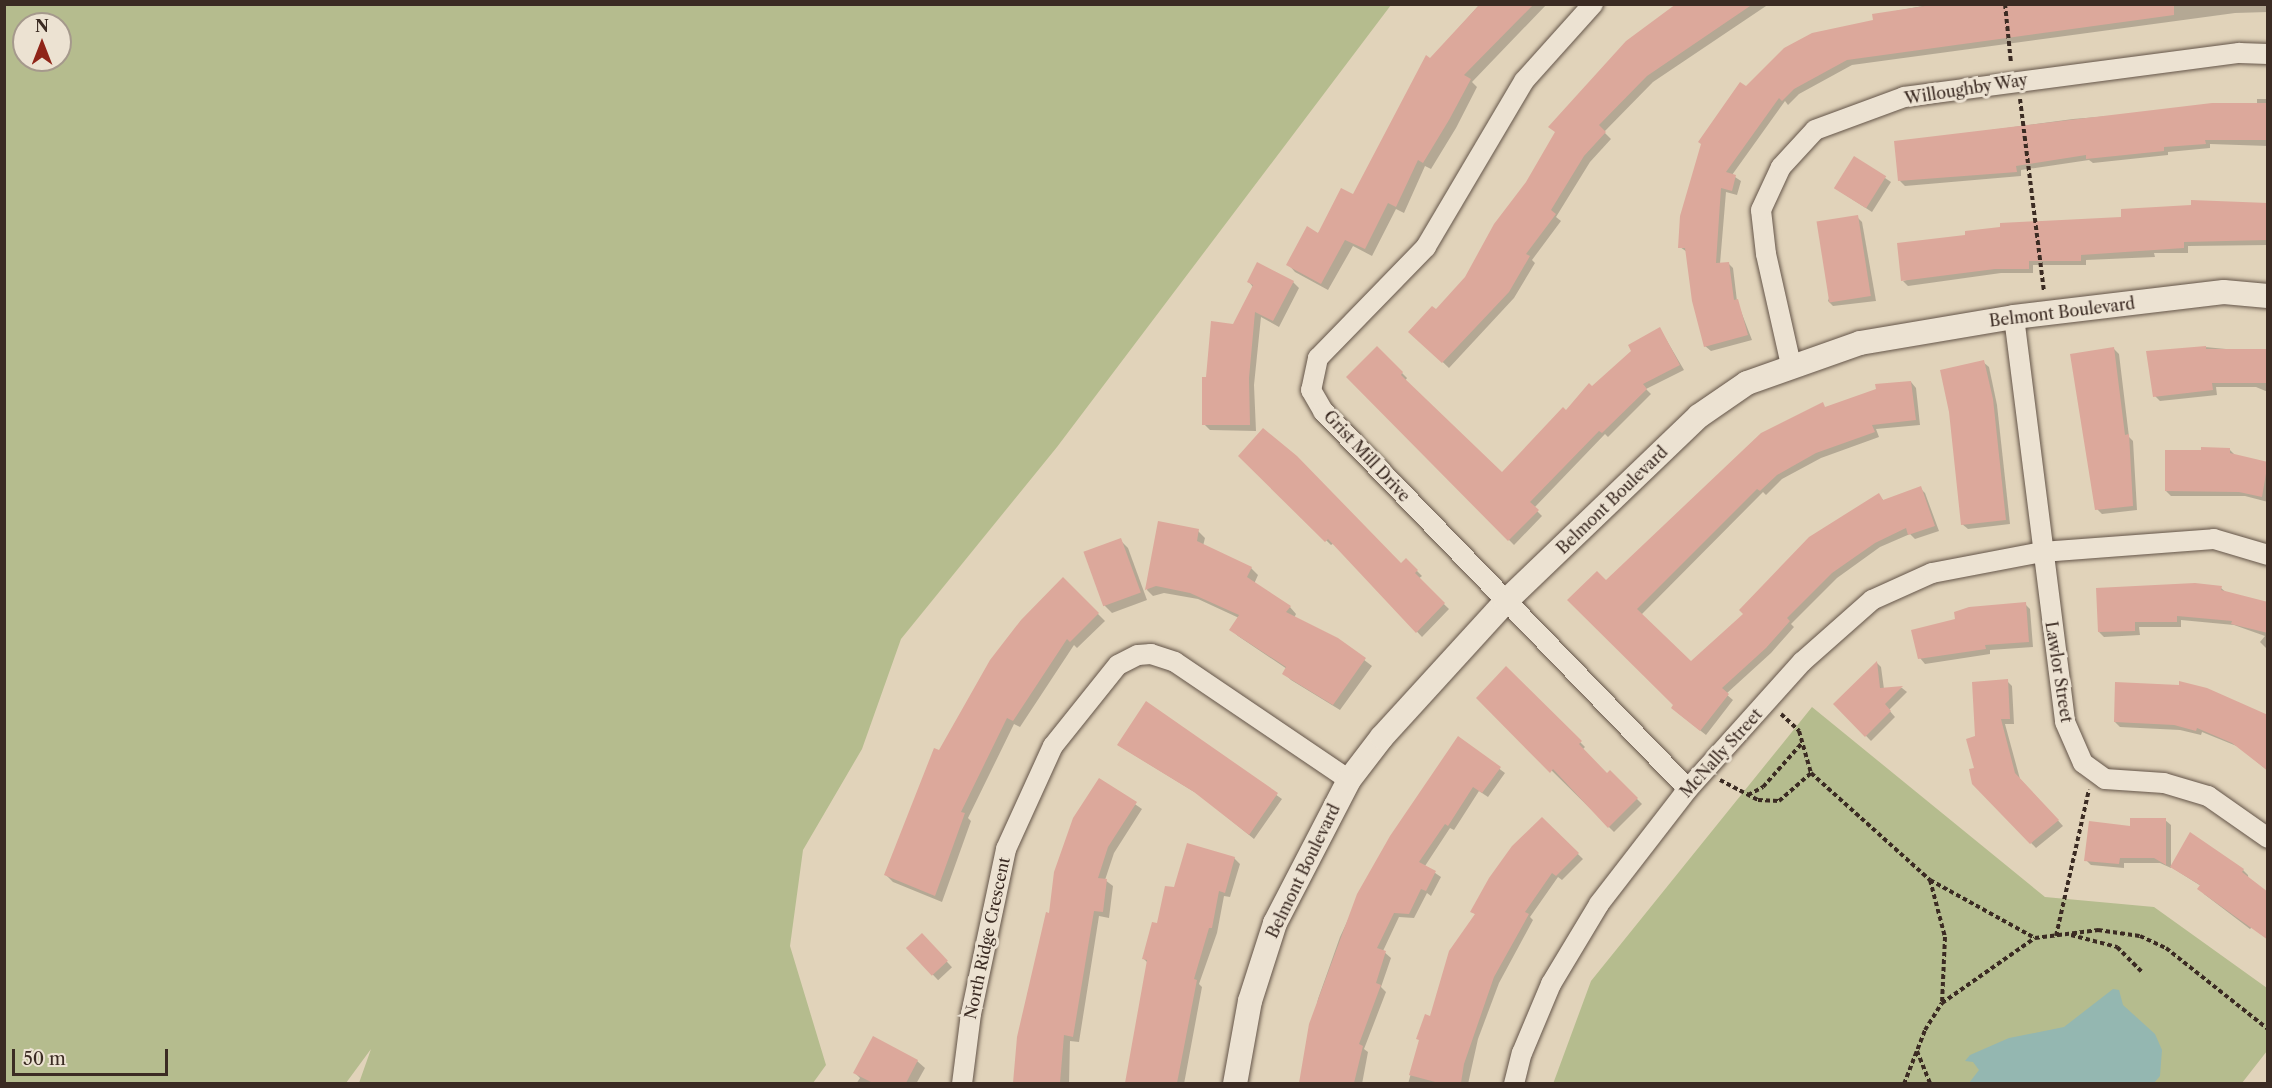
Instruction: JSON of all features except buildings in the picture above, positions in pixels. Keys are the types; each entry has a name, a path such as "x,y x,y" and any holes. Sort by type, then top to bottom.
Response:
{"street":[{"name":"Grist Mill Drive","path":"1593,4 1524,81 1426,247 1318,358 1311,390 1323,411 1688,789"},
{"name":"Willoughby Way","path":"1791,364 1766,254 1761,210 1781,167 1815,130 1893,101 2013,81 2239,53 2268,54"},
{"name":"Belmont Boulevard","path":"1235,1083 1250,1001 1275,923 1349,780 1382,737 1506,601 1699,416 1746,383 1791,364 1860,343 2013,317 2224,292 2268,296"},
{"name":"Lawlor Street","path":"2013,317 2065,722 2083,763 2095,772"},
{"path":"2042,552 2214,539 2268,555"},
{"name":"McNally Street","path":"1514,1083 1522,1053 1551,984 1599,904 1688,789 1802,662 1872,600 1932,573 2042,552"},
{"name":"North Ridge Crescent","path":"962,1083 997,874 1009,841 1036,777 1064,729 1118,665 1138,655 1151,654 1175,662 1349,780"},
{"path":"2095,772 2105,779 2164,783 2208,796 2268,838"}],"path":[{"path":"2005,4 2013,81 2020,96 2047,313"},
{"path":"1767,701 1799,731 1811,772 1930,880 2035,938"},
{"path":"1748,795 1763,788 1802,742"},
{"path":"1703,772 1758,800 1779,801 1811,772"},
{"path":"2056,936 2079,820 2095,772"},
{"path":"1904,1083 1917,1050 1942,1003 1945,937 1930,880"},
{"path":"1942,1003 2035,938 2098,930 2140,936 2166,948 2268,1029"},
{"path":"2068,934 2116,947 2142,972"},
{"path":"1917,1050 1930,1083"}],"green space":[{"path":"5,4 1391,4 1057,447 901,639 862,749 803,850 790,946 826,1065 813,1083 359,1083 371,1049 346,1083 5,1084"},
{"path":"1812,707 2045,897 2154,907 2267,988 2267,1051 2242,1083 1553,1084 1591,981"}],"water":[{"path":"2113,989 2119,990 2123,1005 2155,1034 2162,1050 2160,1076 2154,1083 1969,1083 1979,1070 1973,1062 1965,1061 1970,1055 2009,1038 2064,1027"}]}
